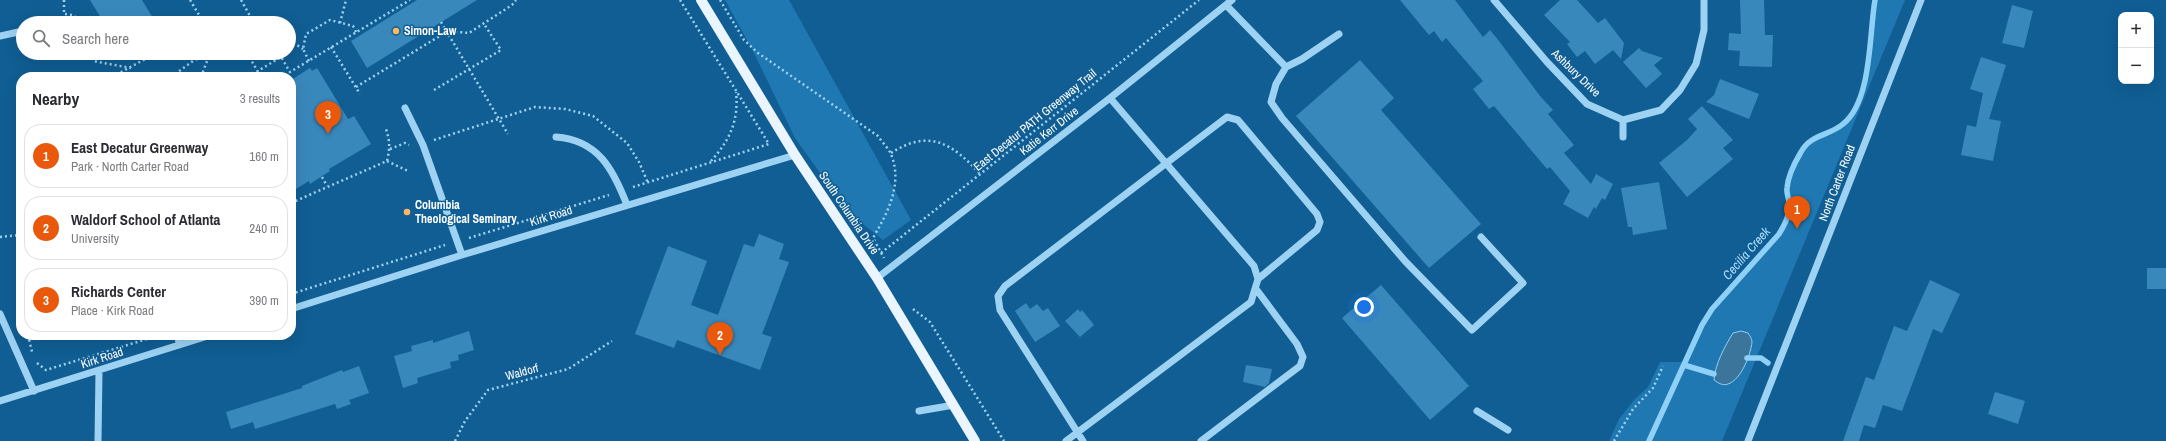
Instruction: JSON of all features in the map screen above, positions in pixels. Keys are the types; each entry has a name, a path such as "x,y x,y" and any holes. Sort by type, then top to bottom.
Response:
{"main road":[{"name":"South Columbia Drive","path":"701,0 795,155 877,278 976,441"}],"street":[{"name":"Katie Kerr Drive","path":"877,278 1110,98 1232,0"},
{"name":"Ashbury Drive","path":"1494,0 1547,62 1587,104 1623,120"},
{"path":"1623,137 1623,120 1661,110 1680,90 1696,64 1704,30 1704,0"},
{"name":"North Carter Road","path":"1748,441 1921,0"},
{"path":"1226,5 1286,67"},
{"path":"0,36 16,33"},
{"path":"1339,34 1302,59 1286,67 1276,84 1271,102 1282,118 1405,261 1472,330 1523,283 1481,237"},
{"path":"1066,441 1251,302 1256,290 1258,279 1254,266 1167,162 1110,98"},
{"path":"405,108 423,146 462,255"},
{"path":"1083,441 1000,310 998,296 1005,286 1227,117 1238,120 1317,214 1320,222 1317,230 1258,279"},
{"path":"556,137 572,138 597,152 613,172 627,205"},
{"name":"Kirk Road","path":"296,307 462,255 795,155"},
{"path":"1201,441 1300,366 1303,356 1297,344 1256,290"},
{"path":"0,314 34,391"},
{"path":"178,340 179,345"},
{"name":"Kirk Road","path":"0,401 195,340"},
{"path":"98,441 99,371"},
{"path":"919,412 954,405"},
{"path":"1477,411 1508,430"}],"path":[{"path":"64,0 64,14 74,16"},
{"path":"190,0 200,16"},
{"path":"240,0 250,16"},
{"path":"340,23 346,0"},
{"path":"283,60 290,72 410,0"},
{"path":"356,87 448,31 469,33 512,5 516,0"},
{"path":"296,292 769,144 680,0"},
{"path":"720,0 744,40 758,53 878,136 890,153 902,146 914,142 924,141 945,144 953,147 967,159 981,175"},
{"name":"East Decatur PATH Greenway Trail","path":"890,153 896,178 893,195 887,214 873,238 881,253 981,175 1199,0"},
{"path":"303,50 306,34 330,20 353,26 356,32"},
{"path":"441,22 448,31 508,134"},
{"path":"434,90 501,50 484,24"},
{"path":"296,45 303,50 309,61"},
{"path":"331,47 360,94"},
{"path":"93,60 131,68"},
{"path":"123,72 144,60"},
{"path":"178,72 195,60"},
{"path":"203,72 207,60"},
{"path":"251,60 258,71 276,60"},
{"path":"710,163 727,143 731,135 737,112 736,91"},
{"path":"390,148 405,143 423,146 481,123 500,119 535,107 565,109 593,116 627,143 639,162 648,183"},
{"path":"386,129 390,139 390,148 387,161"},
{"path":"296,201 387,161 408,171"},
{"path":"322,177 327,186"},
{"path":"0,237 16,236"},
{"path":"909,303 913,309 930,322 1004,441"},
{"path":"29,340 33,358 40,367 46,370 146,340"},
{"name":"Waldorf","path":"455,441 465,421 488,390 568,369 612,341"},
{"path":"1614,441 1633,409 1654,388 1663,366"}],"shaded area":[{"path":"725,0 789,0 911,220 883,240 849,213 795,138 754,53"},
{"path":"1875,0 1905,0 1722,441 1609,441 1619,419 1635,399 1648,387 1660,362 1686,362 1702,325 1712,309 1779,234 1789,212 1787,190 1789,179 1796,160 1805,145 1815,138 1838,129 1852,114 1859,99 1868,66"},
{"path":"1741,331 1748,333 1752,341 1747,360 1741,372 1733,382 1726,385 1721,384 1714,380 1718,362 1733,333"}],"building":[{"path":"90,0 142,0 152,16 100,16"},
{"name":"Simon-Law","path":"417,0 477,0 367,68 351,41"},
{"path":"1400,0 1455,0 1483,37 1490,30 1540,96 1553,110 1548,114 1574,145 1564,153 1591,184 1596,174 1613,184 1605,200 1602,198 1596,209 1594,207 1588,218 1563,204 1570,191 1550,167 1547,169 1494,106 1489,109 1473,89 1483,81 1446,38 1442,42 1434,31 1429,35"},
{"path":"1560,0 1577,0 1598,23 1605,18 1624,43 1621,59 1613,50 1595,64 1585,51 1577,57 1567,44 1570,42 1544,15"},
{"path":"1740,0 1764,0 1765,35 1773,35 1772,67 1739,66 1740,51 1728,50 1729,33 1741,34"},
{"path":"2012,5 2033,11 2024,48 2002,43"},
{"path":"1639,48 1642,51 1663,58 1654,65 1662,74 1646,88 1623,62"},
{"path":"1981,57 2006,65 1989,119 2001,121 1993,161 1961,155 1967,125 1976,127 1983,93 1970,89"},
{"path":"1360,60 1394,98 1381,110 1481,224 1429,268 1296,116"},
{"path":"310,68 312,71 317,68 348,119 354,116 371,144 329,169 330,171 310,184 309,181 296,189 296,77"},
{"path":"1720,79 1759,94 1749,119 1706,102 1714,95"},
{"path":"1702,106 1733,140 1723,148 1733,159 1687,197 1659,163 1687,140 1697,129 1688,119"},
{"path":"1659,182 1667,229 1633,235 1632,227 1628,227 1621,188"},
{"path":"759,234 784,244 779,259 789,262 762,334 772,337 760,370 677,340 674,348 635,334 668,246 707,261 691,305 718,315 744,244 754,247"},
{"path":"2147,268 2166,268 2166,289 2147,289"},
{"path":"1930,280 1960,294 1942,333 1933,329 1902,411 1883,405 1875,428 1864,425 1859,441 1843,441 1866,377 1874,380 1894,326 1907,331"},
{"path":"1381,285 1469,386 1430,420 1342,318"},
{"path":"1026,303 1030,309 1037,304 1043,311 1048,308 1060,326 1035,342 1015,311"},
{"path":"1078,309 1080,312 1082,310 1094,325 1080,337 1065,321"},
{"path":"469,331 474,350 458,355 459,360 450,362 451,368 417,378 418,383 403,388 394,356 412,351 411,346 433,340 433,343"},
{"path":"1246,365 1272,369 1269,383 1265,387 1243,382"},
{"path":"359,366 369,393 349,400 351,404 337,409 335,404 255,429 253,422 231,429 226,412 302,388 302,386 342,370 343,372"},
{"path":"1995,392 2025,401 2018,424 1988,414"}],"waterway":[{"name":"Cecilia Creek","path":"1649,441 1702,325 1712,309 1779,234 1783,227 1789,212 1787,190 1788,183 1796,160 1805,146 1815,138 1832,131 1843,124 1852,113 1859,100 1868,66 1875,0"},
{"path":"1747,358 1761,358 1768,363"},
{"path":"1684,365 1714,374"}],"place":[{"name":"Simon-Law","path":"396,31"},
{"name":"Richards Center","path":"328,134"},
{"name":"Columbia Theological Seminary","path":"407,212"},
{"name":"East Decatur Greenway","path":"1797,229"},
{"name":"Waldorf School of Atlanta","path":"720,355"}]}
